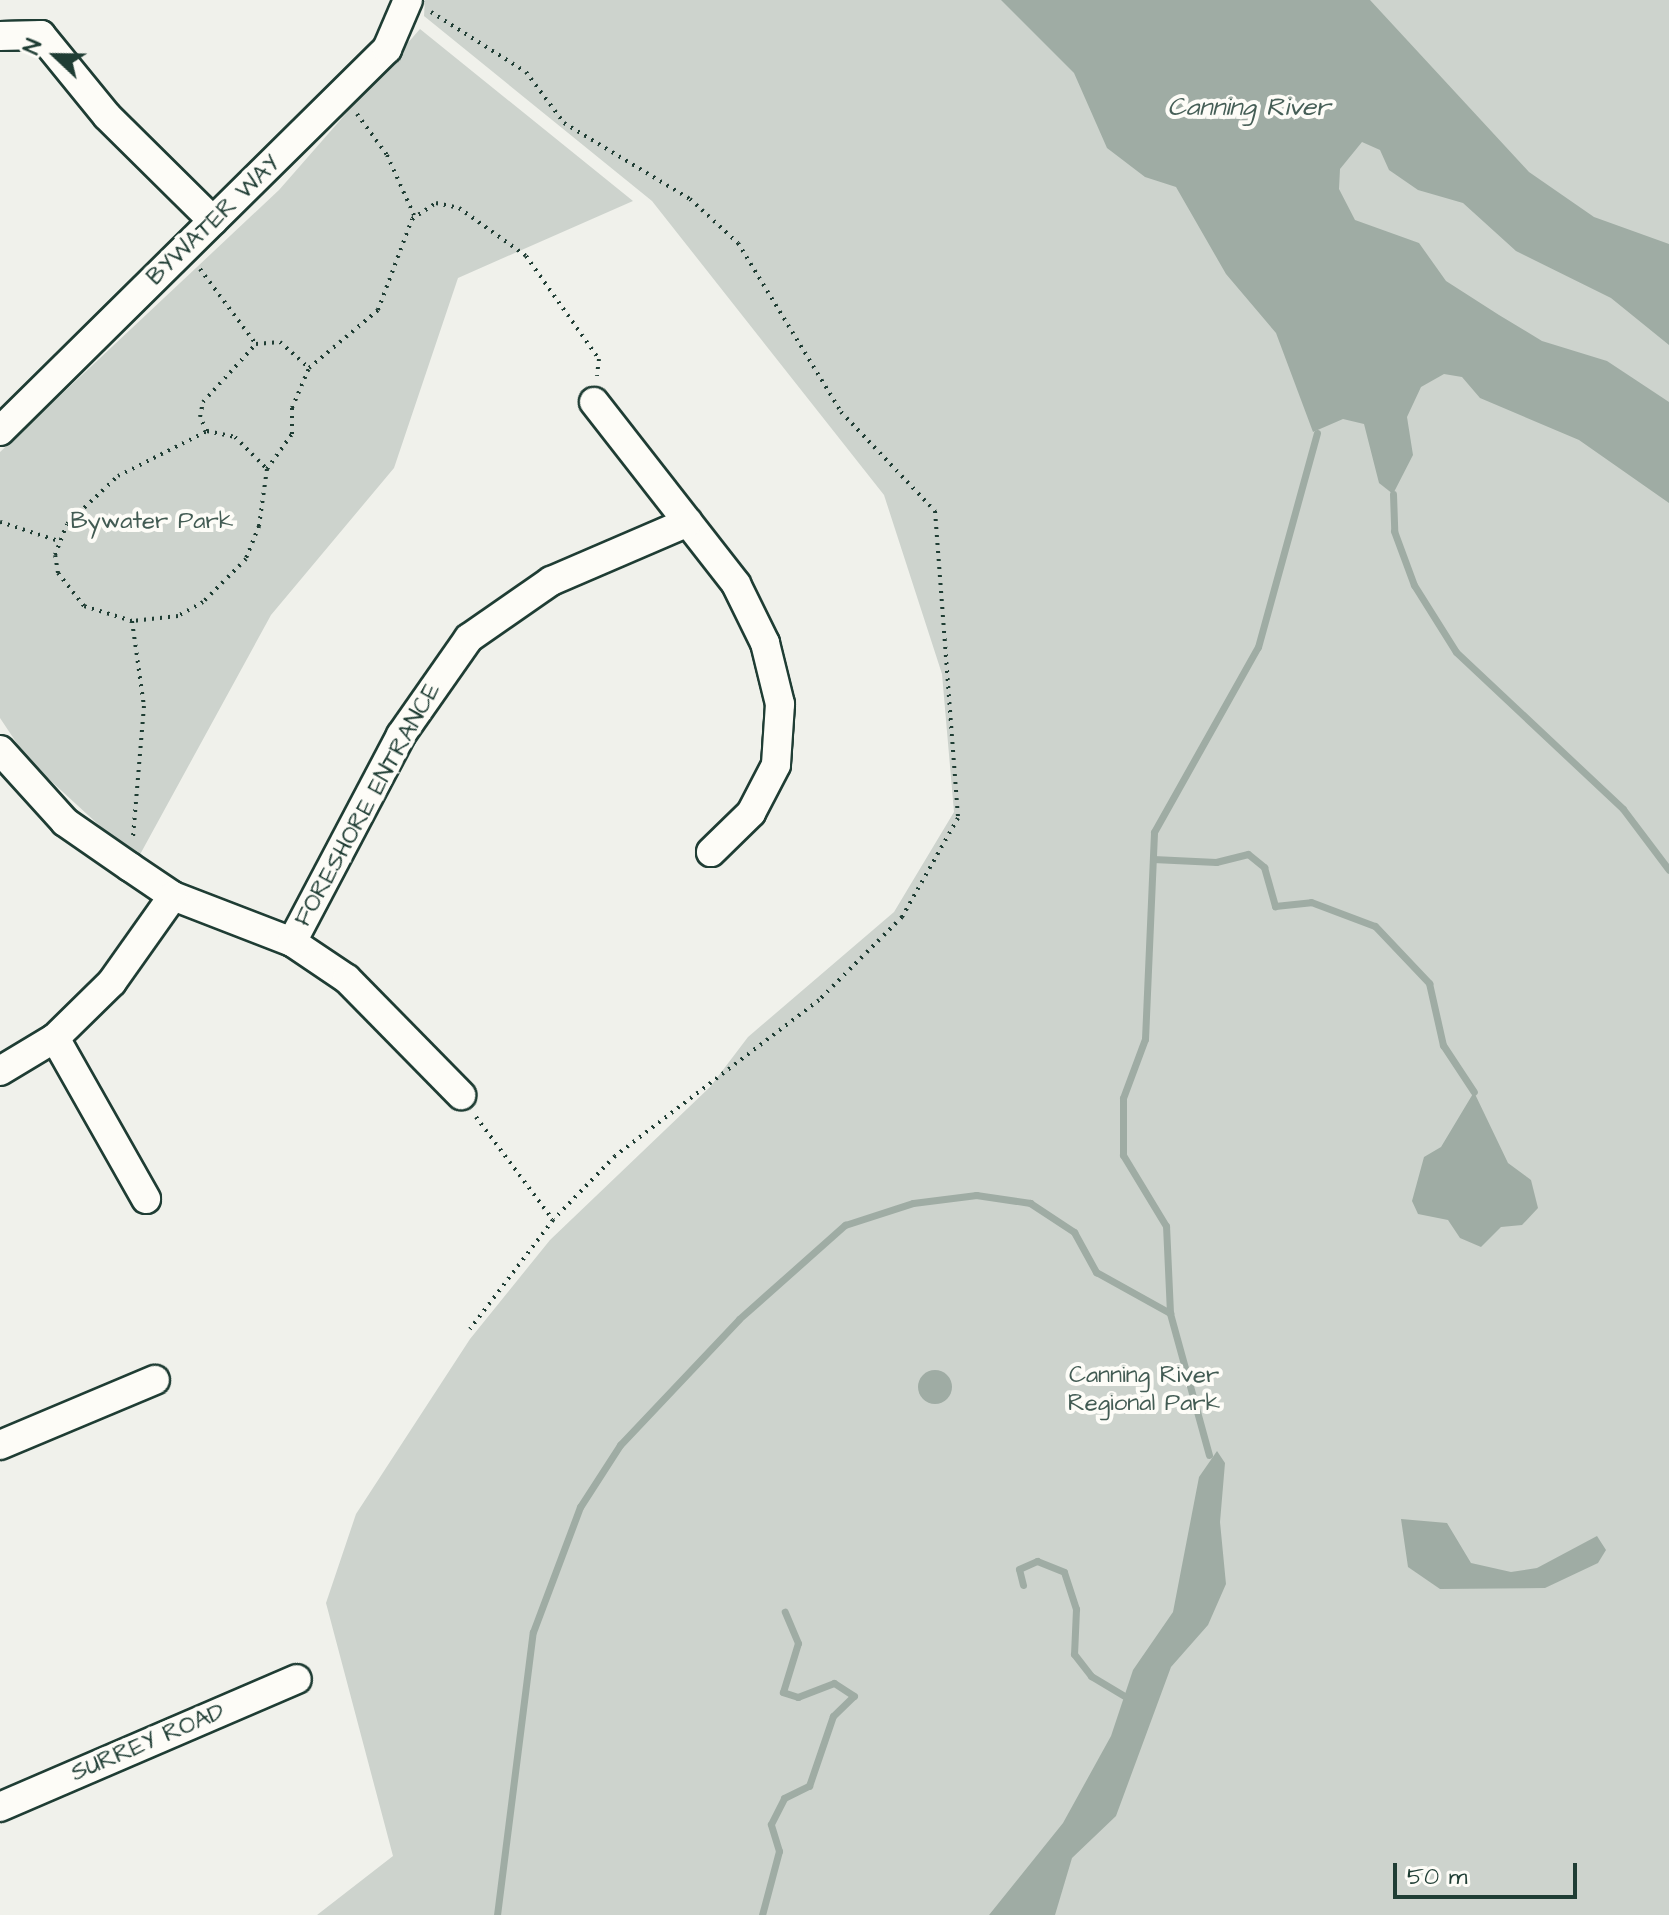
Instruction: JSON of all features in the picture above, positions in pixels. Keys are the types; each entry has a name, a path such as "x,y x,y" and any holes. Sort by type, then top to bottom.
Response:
{"street":[{"name":"BYWATER WAY","path":"0,431 387,49 408,0"},
{"path":"0,36 41,35 107,116 213,221"},
{"path":"594,402 736,584 765,643 780,704 776,765 751,813 711,852"},
{"name":"FORESHORE ENTRANCE","path":"292,942 401,735 469,638 551,581 688,522"},
{"path":"0,750 65,822 173,896 292,942 347,979 461,1095"},
{"path":"0,1071 55,1038 112,982 173,896"},
{"path":"55,1038 146,1199"},
{"path":"0,1445 155,1380"},
{"name":"SURREY ROAD","path":"0,1807 297,1679"}],"path":[{"path":"267,469 235,437 207,431 118,476 59,541 58,573 68,592 84,606 132,621 178,616 227,581 259,526 267,469 292,434 292,408 309,368 378,310 414,215 387,155 343,95"},
{"path":"414,215 447,203 526,256 599,359 594,402"},
{"path":"185,248 256,344"},
{"path":"207,431 203,402 256,344 280,342 309,368"},
{"path":"0,522 59,541"},
{"path":"130,867 144,706 132,621"},
{"path":"461,1095 553,1220"}],"green space":[{"name":"Canning River Regional Park","path":"425,0 1669,0 1669,1915 317,1915 393,1856 326,1603 356,1514 470,1339 550,1240 710,1087 748,1037 894,912 954,812 942,674 884,495 652,201 424,16"},
{"name":"Bywater Park","path":"420,29 633,201 458,278 394,468 271,615 137,860 28,760 0,718 0,452 279,190"}],"water":[{"name":"Canning River","path":"1001,0 1370,0 1529,172 1594,217 1669,244 1669,345 1611,298 1516,251 1463,203 1418,190 1389,170 1380,150 1362,142 1340,169 1339,189 1355,220 1419,243 1446,281 1499,315 1542,341 1607,361 1669,402 1669,503 1579,440 1480,398 1462,377 1444,374 1421,387 1407,417 1413,455 1393,494 1379,483 1364,424 1343,419 1313,432 1276,333 1226,274 1176,187 1145,177 1107,148 1074,73"},
{"path":"1474,1092 1508,1163 1531,1180 1538,1208 1522,1225 1501,1227 1481,1247 1460,1238 1448,1220 1418,1214 1412,1201 1424,1157 1441,1147"},
{"path":"935,1370 947,1375 952,1387 947,1399 935,1404 923,1399 918,1387 923,1375"},
{"path":"1217,1451 1225,1463 1220,1522 1226,1584 1208,1625 1171,1667 1116,1816 1072,1858 1055,1915 989,1915 1063,1823 1111,1736 1133,1670 1173,1612 1199,1477"},
{"path":"1401,1519 1447,1523 1471,1563 1511,1572 1537,1568 1597,1536 1606,1550 1598,1563 1545,1588 1440,1589 1408,1567"}],"waterway":[{"path":"1209,1455 1170,1313 1166,1226 1123,1155 1123,1098 1145,1039 1154,832 1258,647 1317,433"},
{"path":"1393,494 1394,531 1414,585 1456,652 1623,809 1669,870"},
{"path":"1153,859 1216,862 1248,854 1264,867 1275,906 1311,902 1375,926 1429,983 1443,1045 1474,1092"},
{"path":"497,1915 533,1632 580,1507 620,1445 739,1319 845,1225 913,1203 976,1195 1030,1203 1074,1232 1096,1272 1170,1313"},
{"path":"1023,1585 1019,1569 1037,1561 1064,1572 1076,1609 1074,1654 1091,1676 1124,1696"},
{"path":"762,1915 779,1851 771,1824 784,1798 809,1786 833,1716 854,1696 834,1683 798,1697 783,1692 798,1643 785,1612"}]}
